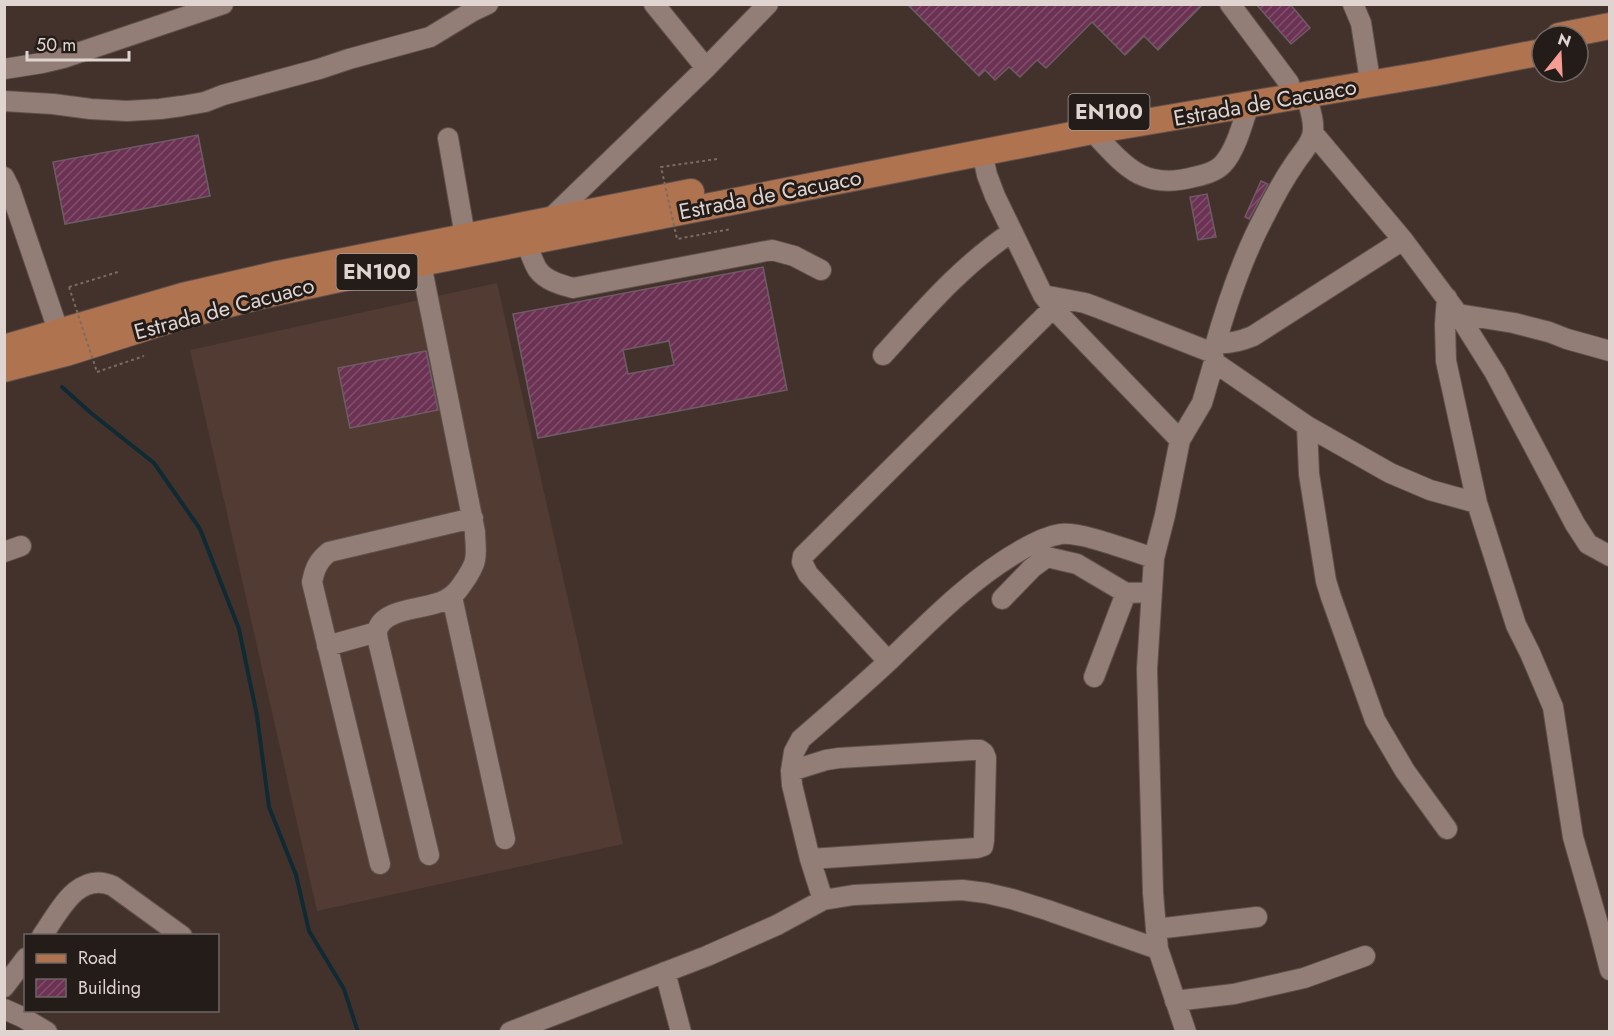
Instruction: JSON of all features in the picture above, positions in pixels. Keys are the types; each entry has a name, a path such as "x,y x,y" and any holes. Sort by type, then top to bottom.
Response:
{"main road":[{"path":"1590,30 1610,26"},
{"path":"1590,41 1610,37"},
{"name":"Estrada de Cacuaco","path":"4,369 179,317 339,279 982,152 1249,105 1298,89 1530,41"},
{"name":"Estrada de Cacuaco","path":"4,348 183,296 278,274 1137,106 1298,89 1530,53"}],"street":[{"path":"4,69 63,58 223,4"},
{"path":"4,101 53,104 91,110 127,111 205,102 430,37 488,4"},
{"path":"654,4 706,68"},
{"path":"549,220 706,68 768,4"},
{"path":"1186,1032 1158,949 1153,893 1147,669 1154,558 1180,440 1202,403 1233,286 1252,240 1296,160 1310,143 1313,133 1313,123 1298,89 1230,4"},
{"path":"1353,4 1361,23 1369,74"},
{"path":"1092,131 1126,167 1158,182 1178,181 1203,175 1222,165 1232,152 1249,105"},
{"path":"1313,133 1403,240 1453,306 1495,373 1575,524 1588,544 1610,556"},
{"path":"448,138 465,236"},
{"path":"982,152 987,175 1012,232 1048,302 1180,440"},
{"path":"4,177 59,333"},
{"path":"883,355 971,263 1012,232"},
{"path":"1214,353 1224,344 1253,336 1403,240"},
{"path":"526,243 538,271 551,281 573,288 772,250 794,255 821,270"},
{"path":"421,264 475,532 475,560 465,580 452,597 423,608 394,613 382,621 377,632 429,855"},
{"path":"1048,302 1096,307 1214,353 1307,426 1400,478 1430,490 1477,503"},
{"path":"888,661 808,574 802,562 803,556 1048,302"},
{"path":"1453,306 1610,351"},
{"path":"1453,306 1445,324 1446,361 1477,503 1516,626 1553,706 1574,837 1610,970"},
{"path":"1307,426 1307,462 1310,485 1326,581 1331,597 1375,720 1405,771 1447,829"},
{"path":"380,864 312,582 315,568 329,552 473,518"},
{"path":"823,900 797,811 792,785 791,771 794,752 801,739 980,578 1005,560 1044,538 1063,534 1078,536 1154,558"},
{"path":"1002,599 1032,568 1047,557 1077,564 1126,592 1152,592"},
{"path":"1094,677 1126,592"},
{"path":"452,597 505,839"},
{"path":"327,646 377,632"},
{"path":"791,771 826,760 875,755 980,750 986,758 983,846 810,859"},
{"path":"43,934 72,894 80,887 97,882 106,882 113,886 179,934"},
{"path":"510,1032 707,956 777,925 823,900 854,895 962,890 986,893 1047,910 1158,949"},
{"path":"1156,929 1257,917"},
{"path":"1175,1002 1234,994 1304,978 1365,956"},
{"path":"4,987 24,961"},
{"path":"665,972 681,1032"},
{"path":"4,1009 47,1032"}],"path":[{"path":"717,159 661,167 677,239 731,229"},
{"path":"118,272 69,287 97,372 144,356"}],"shaded area":[{"path":"497,283 623,844 317,911 190,350"}],"building":[{"path":"907,4 1203,4 1158,50 1144,36 1125,55 1092,22 1046,68 1037,60 1020,77 1009,67 995,80 985,70 979,76"},
{"path":"1256,4 1290,4 1310,28 1291,44"},
{"path":"198,135 210,196 65,224 53,162"},
{"path":"1261,181 1268,184 1249,219 1245,217"},
{"path":"1207,194 1216,237 1198,240 1190,197"},
{"path":"763,267 787,390 538,438 513,314","holes":["669,341 674,365 628,374 623,350"]},
{"path":"426,351 438,410 350,428 338,368"}],"waterway":[{"path":"62,387 154,463 200,529 239,629 257,716 269,807 296,875 309,931 344,989 358,1032"}]}
